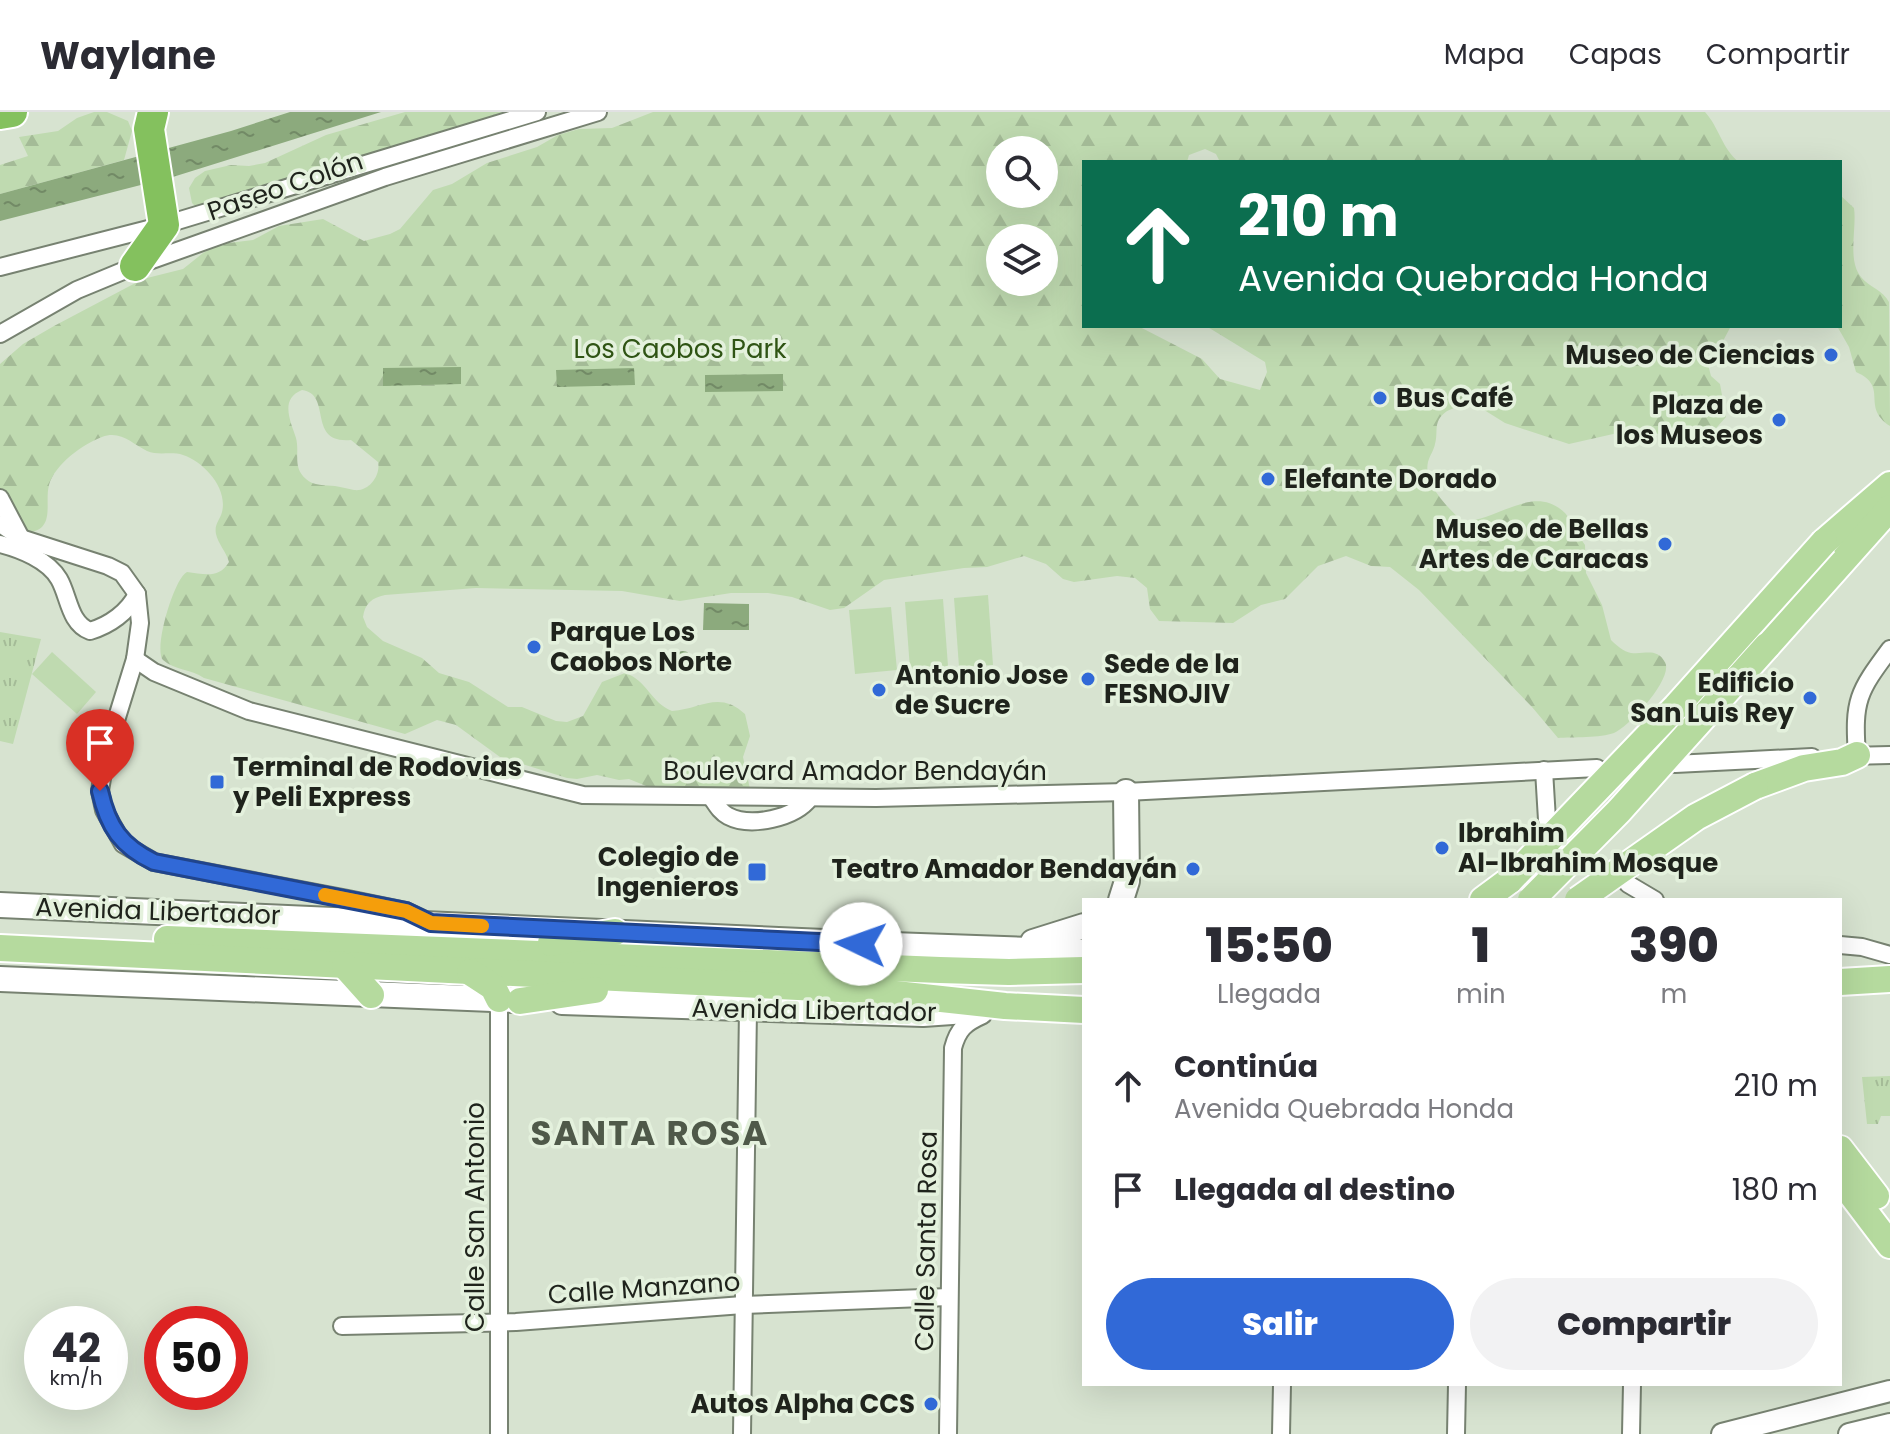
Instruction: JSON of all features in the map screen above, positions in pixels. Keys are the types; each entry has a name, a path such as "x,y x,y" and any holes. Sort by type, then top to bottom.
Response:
{"highway":[{"path":"0,114 12,112"},
{"path":"135,266 163,217 151,121"}],"main road":[{"path":"1486,898 1510,880 1676,707 1824,542 1890,485"},
{"path":"1533,898 1619,811 1890,508"},
{"path":"1581,898 1696,817 1755,786 1804,768 1842,762 1857,755"},
{"path":"1122,898 1127,881 1126,792"},
{"name":"Avenida Libertador","path":"0,905 1082,952"},
{"path":"1006,949 1082,927"},
{"path":"615,932 471,961 493,987 510,1000 682,982"},
{"name":"Avenida Libertador","path":"0,933 471,961 682,982 859,990 1005,1006 1082,1010"},
{"name":"Avenida Libertador","path":"0,950 345,966 471,961 1009,972 1082,970"},
{"path":"345,966 371,995"},
{"path":"1842,973 1890,971"},
{"name":"Avenida Libertador","path":"0,979 923,1014 962,1013 1005,1006"},
{"path":"1842,982 1890,979"},
{"path":"1842,1152 1890,1215"},
{"path":"1842,1182 1890,1245"}],"street":[{"name":"Paseo Colón","path":"0,267 163,217 537,112"},
{"name":"Paseo Colón","path":"0,334 77,290 135,266 385,177 598,112"},
{"path":"0,498 21,538"},
{"path":"0,524 21,538 122,573 137,594 140,623 135,659 106,753 100,791 104,810 123,844 154,862 406,911 431,923"},
{"path":"0,544 24,552 47,565 58,576 78,623 90,631 113,621 132,605 137,594"},
{"path":"1857,755 1855,715 1859,697 1864,683 1890,649"},
{"name":"Boulevard Amador Bendayán","path":"135,659 154,672 249,711 563,791 601,796 810,798 1126,792 1597,768"},
{"path":"1675,764 1890,755"},
{"path":"1544,770 1547,820"},
{"path":"1628,884 1652,898"},
{"path":"1842,945 1890,955"},
{"name":"Calle San Antonio","path":"499,1434 498,1322 510,1000"},
{"path":"953,1048 957,1033 965,1024 1005,1006"},
{"path":"742,1434 748,1009"},
{"path":"923,1014 943,1030 953,1048"},
{"name":"Calle Santa Rosa","path":"948,1434 953,1048"},
{"name":"Calle Manzano","path":"342,1326 498,1322 743,1305 949,1297"},
{"path":"1281,1434 1282,1386"},
{"path":"1456,1434 1457,1386"},
{"path":"1631,1434 1632,1386"},
{"path":"1722,1434 1890,1391"},
{"path":"1849,1434 1890,1424"}],"green space":[{"path":"94,112 107,112 128,121 132,131 124,160 0,194 0,165 28,156 19,137 58,131 77,118"},
{"path":"405,112 513,112 379,169 200,211 192,203 189,188 195,178 205,171 231,165 265,163 326,135"},
{"name":"Los Caobos Park","path":"653,112 1705,112 1728,151 1737,160 1219,160 1216,154 1205,149 1189,155 1188,160 1082,160 1082,328 1142,328 1202,359 1220,379 1260,390 1267,372 1265,362 1209,328 1730,328 1723,341 1705,353 1711,376 1720,384 1726,417 1710,435 1689,441 1650,432 1622,432 1569,444 1505,423 1473,403 1442,415 1428,462 1427,470 1433,486 1443,502 1462,521 1475,520 1527,502 1540,501 1565,513 1585,545 1586,573 1602,605 1611,640 1628,652 1661,657 1666,669 1663,679 1639,712 1614,733 1558,738 1419,590 1390,567 1371,566 1346,556 1318,566 1285,599 1261,605 1233,623 1159,621 1150,609 1147,588 1135,578 1117,576 1074,582 1063,579 1046,564 1024,556 987,567 884,580 844,608 830,610 792,597 768,593 731,593 680,601 622,591 476,588 385,595 367,605 363,617 367,627 383,641 422,658 439,673 469,682 508,707 522,707 556,721 567,722 583,716 602,682 625,673 639,681 659,703 672,711 718,702 736,707 745,714 750,736 743,757 750,789 651,788 629,779 597,775 567,778 500,757 456,725 437,720 405,734 204,678 167,663 161,654 163,629 171,600 182,577 187,572 216,573 229,562 216,534 223,503 218,485 191,458 174,453 151,452 115,435 95,440 78,450 57,470 49,485 45,522 35,531 25,533 0,489 0,364 23,344 143,279 183,269 220,244 253,240 279,226 323,219 364,241 390,234 400,229 433,190 452,184 487,163 537,147 558,135 579,129 612,128","holes":["302,390 311,393 329,434 337,439 351,440 378,462 378,472 373,482 364,488 354,490 320,485 309,481 299,470 297,444 288,411 295,394"]},
{"path":"1842,197 1854,208 1853,253 1857,270 1889,302 1890,426 1877,411 1871,384 1856,372 1849,347 1838,328 1842,328"},
{"path":"988,595 993,665 959,667 954,598"},
{"path":"943,599 948,666 910,669 905,602"},
{"path":"891,607 897,670 855,674 849,610"},
{"path":"0,632 41,639 13,744 0,741"},
{"path":"52,652 96,692 77,714 32,674"},
{"path":"1890,1076 1890,1116 1881,1116 1878,1124 1867,1124 1862,1077"}],"water":[{"path":"290,112 381,112 176,176 0,221 0,194"},
{"path":"461,367 461,384 383,386 383,368"},
{"path":"634,368 635,385 557,387 556,370"},
{"path":"783,374 783,391 705,392 705,375"},
{"path":"704,603 749,604 749,630 703,630"},
{"path":"683,651 692,660 683,669 674,660"}],"tunnel":[{"path":"1595,863 1619,879"}],"slow traffic":[{"path":"325,895 406,911 431,923 482,926"}],"place":[{"name":"Museo de Ciencias","path":"1831,355"},
{"name":"Bus Café","path":"1380,398"},
{"name":"Plaza de los Museos","path":"1779,420"},
{"name":"Elefante Dorado","path":"1268,479"},
{"name":"Museo de Bellas Artes de Caracas","path":"1665,544"},
{"name":"Parque Los Caobos Norte","path":"534,647"},
{"name":"Sede de la FESNOJIV","path":"1088,679"},
{"name":"Antonio Jose de Sucre","path":"879,690"},
{"name":"Edificio San Luis Rey","path":"1810,698"},
{"name":"Terminal de Rodovias y Peli Express","path":"217,782"},
{"name":"Ibrahim Al-lbrahim Mosque","path":"1442,848"},
{"name":"Teatro Amador Bendayán","path":"1193,869"},
{"name":"Colegio de Ingenieros","path":"757,872"},
{"name":"Autos Alpha CCS","path":"931,1404"}],"district":[{"name":"SANTA ROSA","path":"650,1133"}],"route":[{"path":"100,791 104,810 123,844 154,862 406,911 431,923 861,944"}]}
